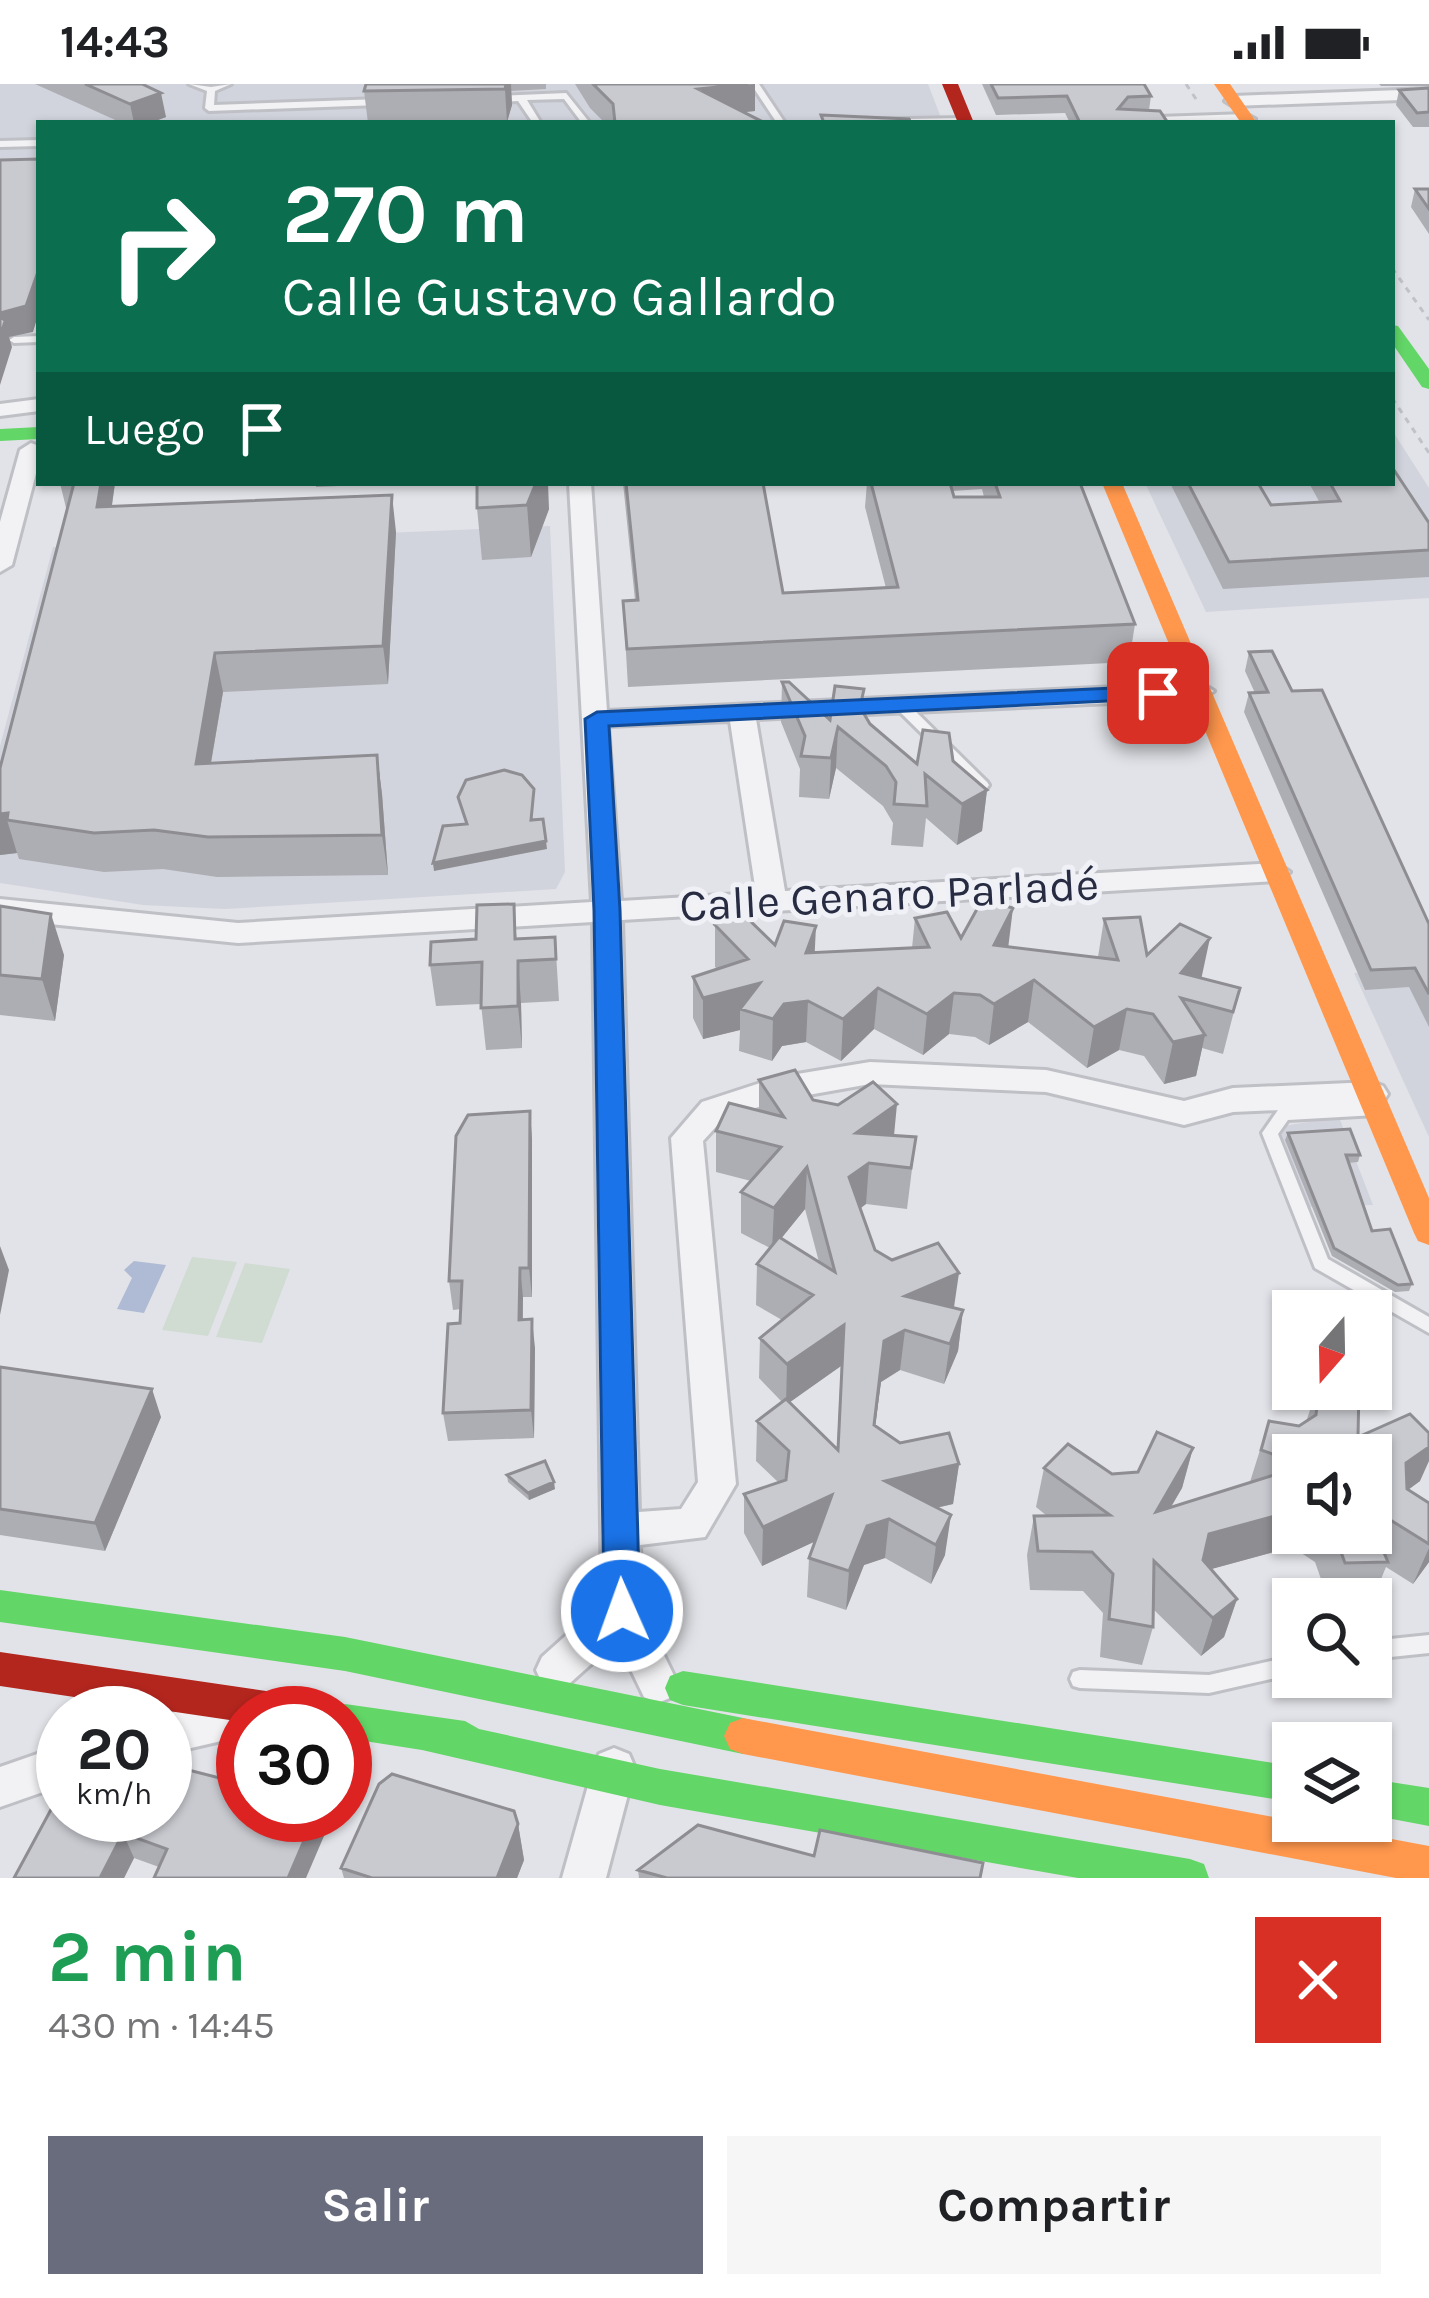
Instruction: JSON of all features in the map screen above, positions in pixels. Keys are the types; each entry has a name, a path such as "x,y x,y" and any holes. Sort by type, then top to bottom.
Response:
{"main road":[{"path":"950,84 965,120"},
{"path":"1395,335 1417,372"},
{"path":"3,414 36,437"},
{"path":"0,435 36,438"},
{"path":"1113,486 1429,1233"},
{"path":"0,1606 345,1654 556,1670 658,1684 1272,1781"},
{"path":"345,1654 973,1783 1429,1865"},
{"path":"0,1669 216,1704"},
{"path":"372,1726 614,1765 1034,1863 1190,1878"},
{"path":"614,1765 664,1758"},
{"path":"735,1764 973,1783"},
{"path":"1392,1801 1429,1807"}],"street":[{"path":"1163,120 1238,107 1429,94"},
{"path":"3,414 36,391"},
{"path":"3,414 36,406"},
{"path":"0,452 36,438"},
{"path":"0,565 36,441"},
{"path":"580,486 607,910 622,1611 658,1684"},
{"path":"597,719 1201,691"},
{"path":"742,712 772,901"},
{"name":"Calle Genaro Parladé","path":"0,909 238,933 1276,872"},
{"path":"619,1530 692,1525 717,1484 687,1138 713,1110 779,1089 870,1073 1046,1081 1184,1113 1233,1100 1375,1102"},
{"path":"556,1670 622,1611"},
{"path":"584,1878 614,1765"},
{"path":"0,1787 36,1774"}],"lane":[{"path":"193,84 211,90 227,84"},
{"path":"562,84 584,120"},
{"path":"755,84 779,120"},
{"path":"208,120 211,90"},
{"path":"478,99 566,96"},
{"path":"521,98 535,120"},
{"path":"209,108 389,102"},
{"path":"0,144 36,143"},
{"path":"14,340 36,339"},
{"path":"901,705 982,785"},
{"path":"1375,1102 1284,1114 1270,1133 1321,1263 1429,1326"},
{"path":"1392,1647 1429,1643"},
{"path":"1080,1678 1209,1684 1272,1670"}],"path":[{"path":"1395,272 1429,320"},
{"path":"1395,402 1429,453"}],"shaded area":[{"path":"0,84 928,84 942,120 36,120 36,263 0,265"},
{"path":"1395,435 1429,488 1429,598 1206,612 1146,486 1395,486"},
{"path":"550,526 565,872 556,889 225,909 143,905 0,883 0,746 53,547"},
{"path":"1429,968 1429,1137 1354,973"},
{"path":"1339,1117 1373,1205 1309,1207 1281,1135 1283,1126"},
{"path":"192,1257 237,1262 208,1336 162,1330"},
{"path":"245,1263 290,1269 262,1343 216,1337"}],"water":[{"path":"134,1261 166,1265 144,1313 117,1309 132,1278 124,1270"}],"building":[{"path":"85,84 142,84 161,93 130,104"},
{"path":"366,84 506,84 505,89 364,91"},
{"path":"593,84 748,84 698,89 759,120 615,120 613,104"},
{"path":"991,84 1144,84 1151,96 1128,97 1118,109 1160,111 1166,120 1079,120 1067,96 998,98"},
{"path":"1429,88 1429,112 1417,113 1399,90"},
{"path":"821,115 910,120 823,120"},
{"path":"36,159 36,278 26,306 0,313 0,160"},
{"path":"1415,189 1429,189 1429,209"},
{"path":"1395,472 1429,523 1429,550 1229,562 1190,486 1260,486 1271,505 1340,501 1332,486 1395,486"},
{"path":"73,486 100,486 97,507 392,495 383,646 215,653 196,764 377,755 382,835 94,833 7,820 8,813 0,814 0,768"},
{"path":"477,486 535,486 527,505 477,508"},
{"path":"626,486 764,486 783,593 898,587 872,486 951,486 954,497 1000,497 996,486 1081,486 1135,624 627,649 623,601 638,600"},
{"path":"1272,651 1292,691 1322,690 1429,924 1429,994 1415,968 1371,970 1249,693 1268,692 1249,652"},
{"path":"782,682 789,682 830,720 835,686 864,689 860,707 870,724 917,764 923,730 949,733 953,761 987,790 962,804 925,774 927,806 894,804 896,782 886,766 838,727 831,758 801,756 805,736"},
{"path":"504,770 522,775 534,789 531,820 543,819 546,841 433,863 443,826 467,824 458,797 466,780"},
{"path":"982,900 1013,908 994,945 1118,960 1104,919 1140,917 1147,955 1180,924 1210,938 1181,973 1240,988 1233,1012 1181,998 1205,1035 1173,1042 1153,1014 1127,1009 1094,1027 1034,980 994,1004 980,995 954,993 927,1014 878,988 843,1019 808,1001 784,1004 773,1019 740,1009 760,983 703,998 693,977 748,959 715,925 742,913 775,945 784,921 816,926 806,953 929,947 915,918 947,912 961,938"},
{"path":"514,904 515,939 555,937 556,959 518,961 518,1006 481,1008 482,962 430,965 431,942 476,939 477,905"},
{"path":"0,906 51,914 42,979 0,975"},
{"path":"795,1070 813,1100 838,1105 873,1082 897,1104 856,1133 916,1137 911,1168 869,1163 849,1177 875,1250 892,1260 938,1243 959,1273 905,1296 963,1310 950,1344 905,1330 884,1341 874,1425 900,1443 949,1433 959,1464 885,1481 951,1515 936,1545 889,1519 867,1526 849,1571 809,1558 832,1495 763,1527 744,1494 786,1480 789,1451 757,1421 786,1399 838,1450 844,1325 787,1364 760,1338 813,1295 757,1264 779,1237 835,1272 807,1167 774,1208 741,1192 781,1147 716,1131 729,1103 784,1117 759,1080"},
{"path":"530,1111 529,1268 520,1268 519,1320 532,1319 531,1410 443,1413 448,1324 460,1323 462,1281 449,1281 456,1136 468,1115"},
{"path":"1350,1129 1360,1155 1346,1155 1372,1231 1390,1229 1412,1284 1398,1285 1334,1248 1288,1133"},
{"path":"0,1367 152,1389 95,1523 0,1509"},
{"path":"1317,1410 1359,1410 1358,1434 1272,1434 1272,1454 1261,1450 1269,1421 1299,1426"},
{"path":"1410,1414 1429,1433 1429,1447 1406,1463 1407,1489 1429,1503 1429,1544 1392,1521 1392,1434 1365,1434"},
{"path":"1157,1432 1193,1448 1156,1512 1272,1476 1272,1517 1209,1534 1203,1560 1237,1599 1213,1618 1154,1561 1153,1627 1109,1619 1113,1574 1092,1552 1038,1551 1034,1516 1110,1515 1044,1468 1068,1444 1112,1474 1138,1472"},
{"path":"545,1461 554,1482 528,1493 507,1475"},
{"path":"1342,1554 1385,1554 1388,1562 1345,1563"},
{"path":"192,1771 216,1777 216,1842 303,1842 288,1878 154,1878 167,1849 148,1842 192,1842"},
{"path":"392,1774 514,1811 518,1824 497,1878 372,1878 341,1868 353,1842 372,1842 372,1799 379,1784"},
{"path":"698,1825 814,1856 820,1830 983,1863 980,1878 667,1878 638,1870"},
{"path":"36,1837 36,1842 118,1842 100,1878 14,1878"}],"traffic: fast":[{"path":"1395,334 1429,383"},
{"path":"0,435 36,433"},
{"path":"0,1606 345,1654 743,1736"},
{"path":"683,1688 1272,1781"},
{"path":"372,1725 465,1739"},
{"path":"431,1736 660,1787 1190,1878"},
{"path":"1392,1801 1429,1807"}],"traffic: slow":[{"path":"1222,84 1247,120"},
{"path":"1113,486 1429,1233"},
{"path":"743,1736 1429,1865"}],"traffic: jam":[{"path":"950,84 965,120"},
{"path":"0,1669 216,1701"}],"route":[{"path":"622,1611 607,910 597,719 1158,693"}]}
